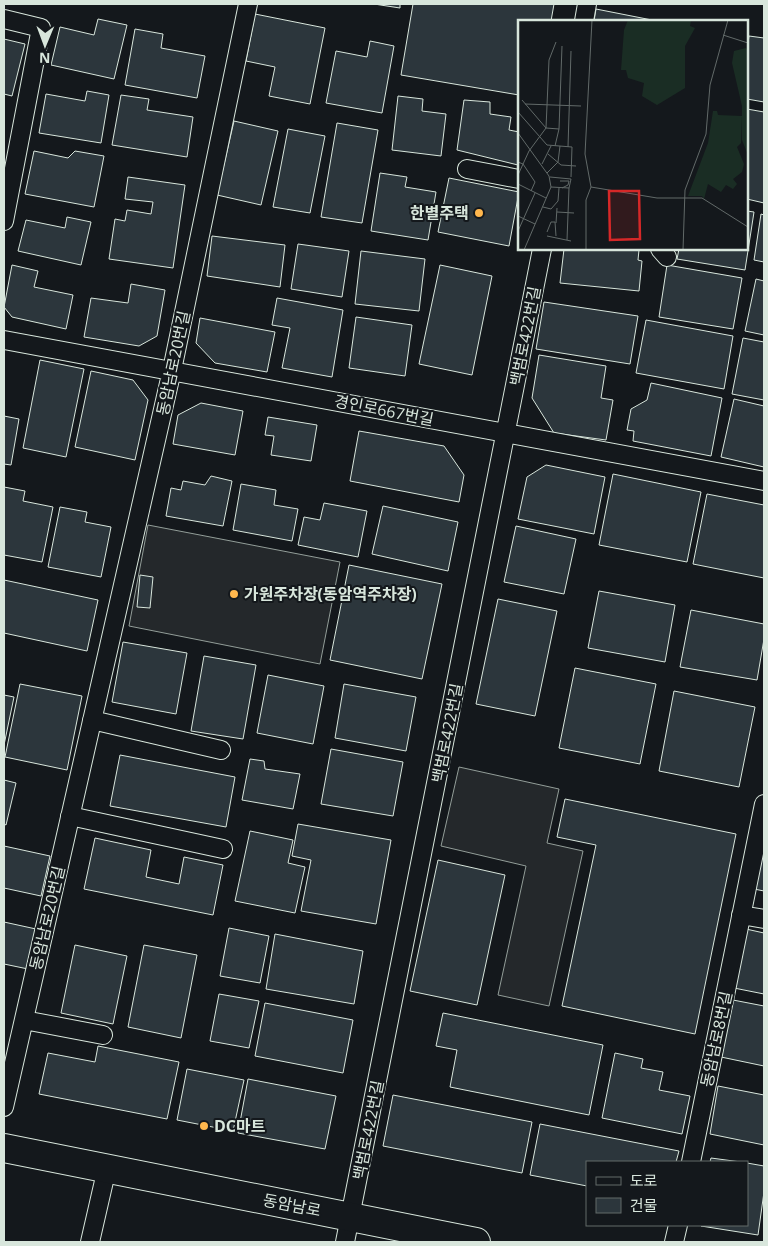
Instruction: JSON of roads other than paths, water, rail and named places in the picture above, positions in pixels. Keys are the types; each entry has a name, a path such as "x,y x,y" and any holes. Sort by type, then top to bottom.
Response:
{"street":[{"name":"동암남로","path":"4,1148 107,1168 348,1230 476,1242"}],"lane":[{"name":"동암남로20번길","path":"4,1107 172,370 248,4"},
{"path":"584,20 587,4"},
{"path":"4,19 41,28 4,221"},
{"path":"467,169 518,179"},
{"name":"백범로422번길","path":"348,1230 542,250"},
{"name":"경인로667번길","path":"4,340 764,481"},
{"path":"92,720 221,750"},
{"name":"동암남로8번길","path":"690,1161 763,815"},
{"path":"70,816 223,849"},
{"path":"741,915 764,919"},
{"path":"24,1020 103,1035"},
{"path":"90,1242 107,1168"},
{"path":"674,1242 678,1226"}],"place":[{"name":"한별주택","path":"479,213"},
{"name":"가원주차장(동암역주차장)","path":"234,594"},
{"name":"DC마트","path":"204,1126"}]}
